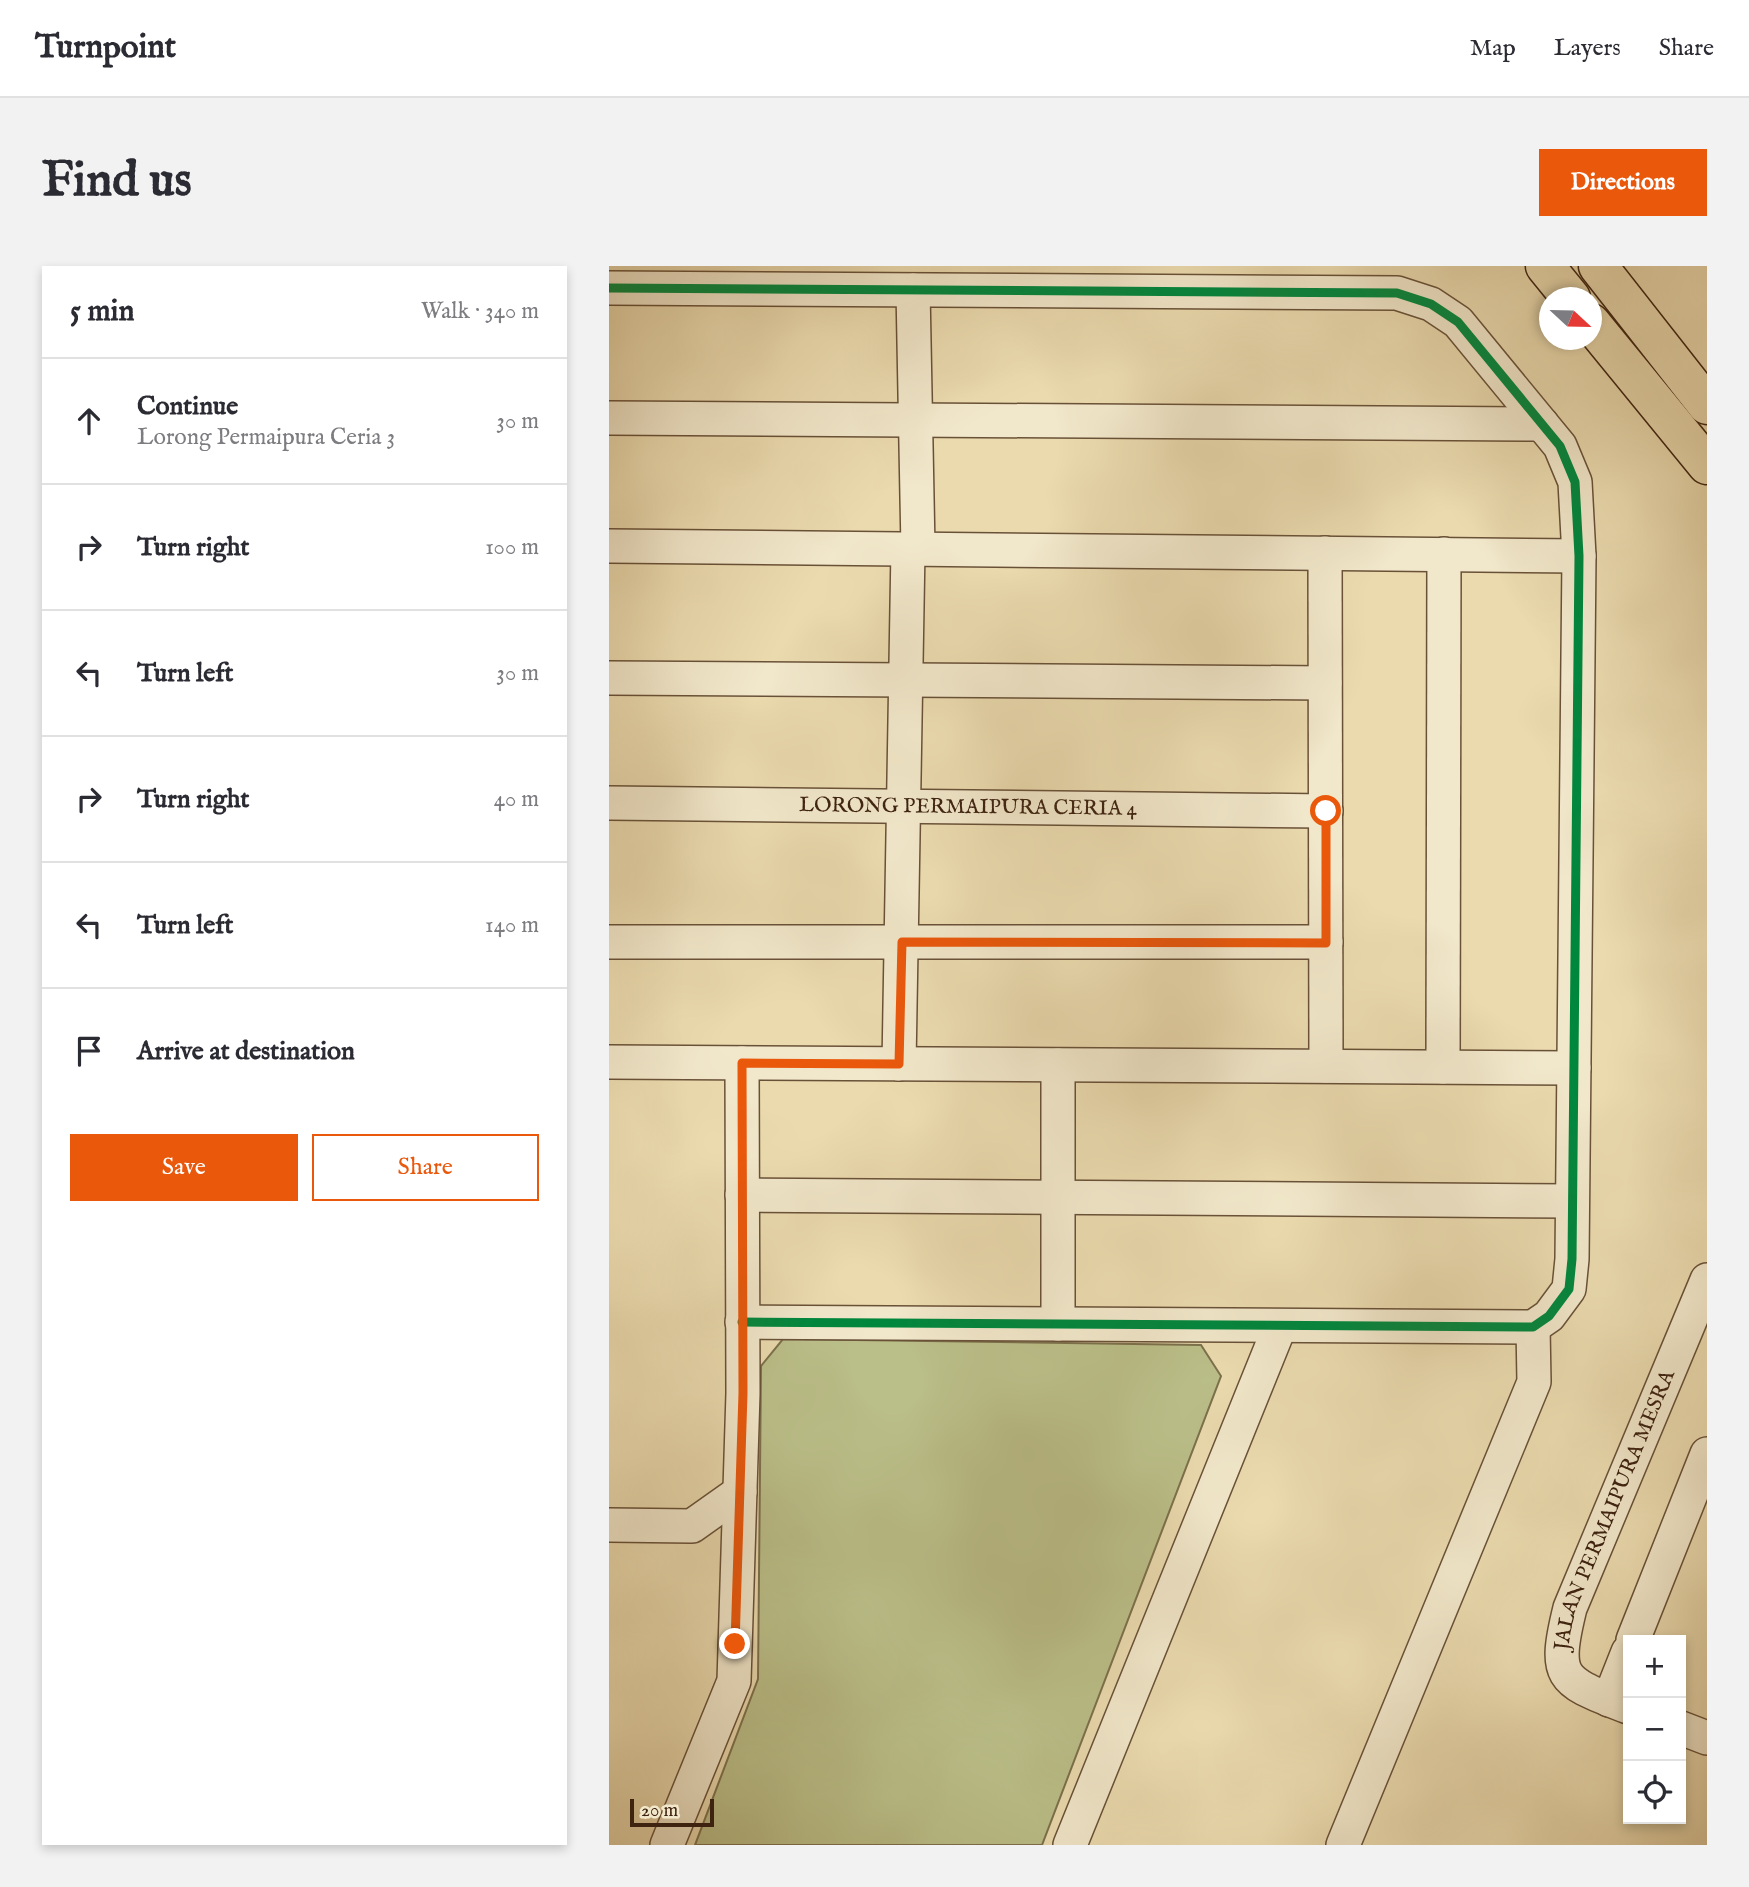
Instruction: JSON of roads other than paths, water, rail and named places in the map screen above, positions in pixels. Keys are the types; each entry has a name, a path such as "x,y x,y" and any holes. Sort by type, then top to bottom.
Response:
{"main road":[{"path":"1545,266 1562,287"},
{"path":"1598,266 1707,405"},
{"path":"1602,336 1707,465"}],"street":[{"path":"609,288 1397,293 1431,304 1458,322 1559,446 1575,482 1579,556 1572,1259 1569,1289 1549,1316 1533,1328 742,1322"},
{"path":"899,1064 906,680 913,549 913,290"},
{"path":"609,418 1542,424"},
{"path":"609,546 1579,556"},
{"path":"1325,553 1327,1066"},
{"path":"1443,1067 1444,554"},
{"path":"609,678 1325,683"},
{"name":"LORONG PERMAIPURA CERIA 4","path":"609,803 1326,811"},
{"path":"609,942 1326,943"},
{"path":"609,1062 1574,1068"},
{"path":"667,1845 734,1681 740,1492 742,1063"},
{"path":"1058,1065 1058,1324"},
{"path":"742,1195 1572,1200"},
{"name":"JALAN PERMAIPURA MESRA","path":"1619,1704 1584,1689 1565,1674 1560,1656 1565,1631 1570,1608 1707,1280"},
{"path":"1070,1845 1280,1326"},
{"path":"1343,1845 1534,1382 1533,1328"},
{"path":"1635,1635 1707,1454"},
{"path":"609,1525 692,1526 740,1492"},
{"path":"1619,1704 1623,1681"},
{"path":"1686,1730 1707,1738"}]}
